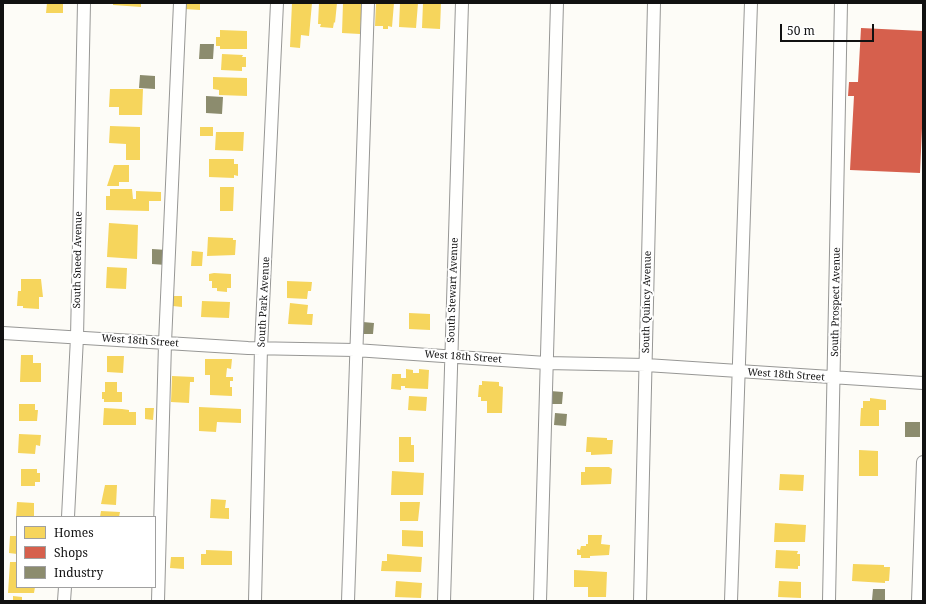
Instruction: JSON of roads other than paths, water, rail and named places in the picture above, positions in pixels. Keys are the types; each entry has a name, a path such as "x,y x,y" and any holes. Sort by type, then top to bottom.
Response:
{"street":[{"name":"South Sneed Avenue","path":"68,516 77,337 84,3"},
{"path":"158,601 165,343 180,3"},
{"name":"South Park Avenue","path":"255,601 261,348 277,3"},
{"path":"348,601 355,350 368,3"},
{"name":"South Stewart Avenue","path":"444,601 462,3"},
{"path":"540,601 557,3"},
{"name":"South Quincy Avenue","path":"640,601 654,3"},
{"path":"731,601 751,3"},
{"name":"South Prospect Avenue","path":"829,601 841,3"},
{"name":"West 18th Street","path":"3,333 261,348 355,350 546,363 646,365 923,383"},
{"path":"918,601 923,462"},
{"path":"64,601 65,588"}]}
